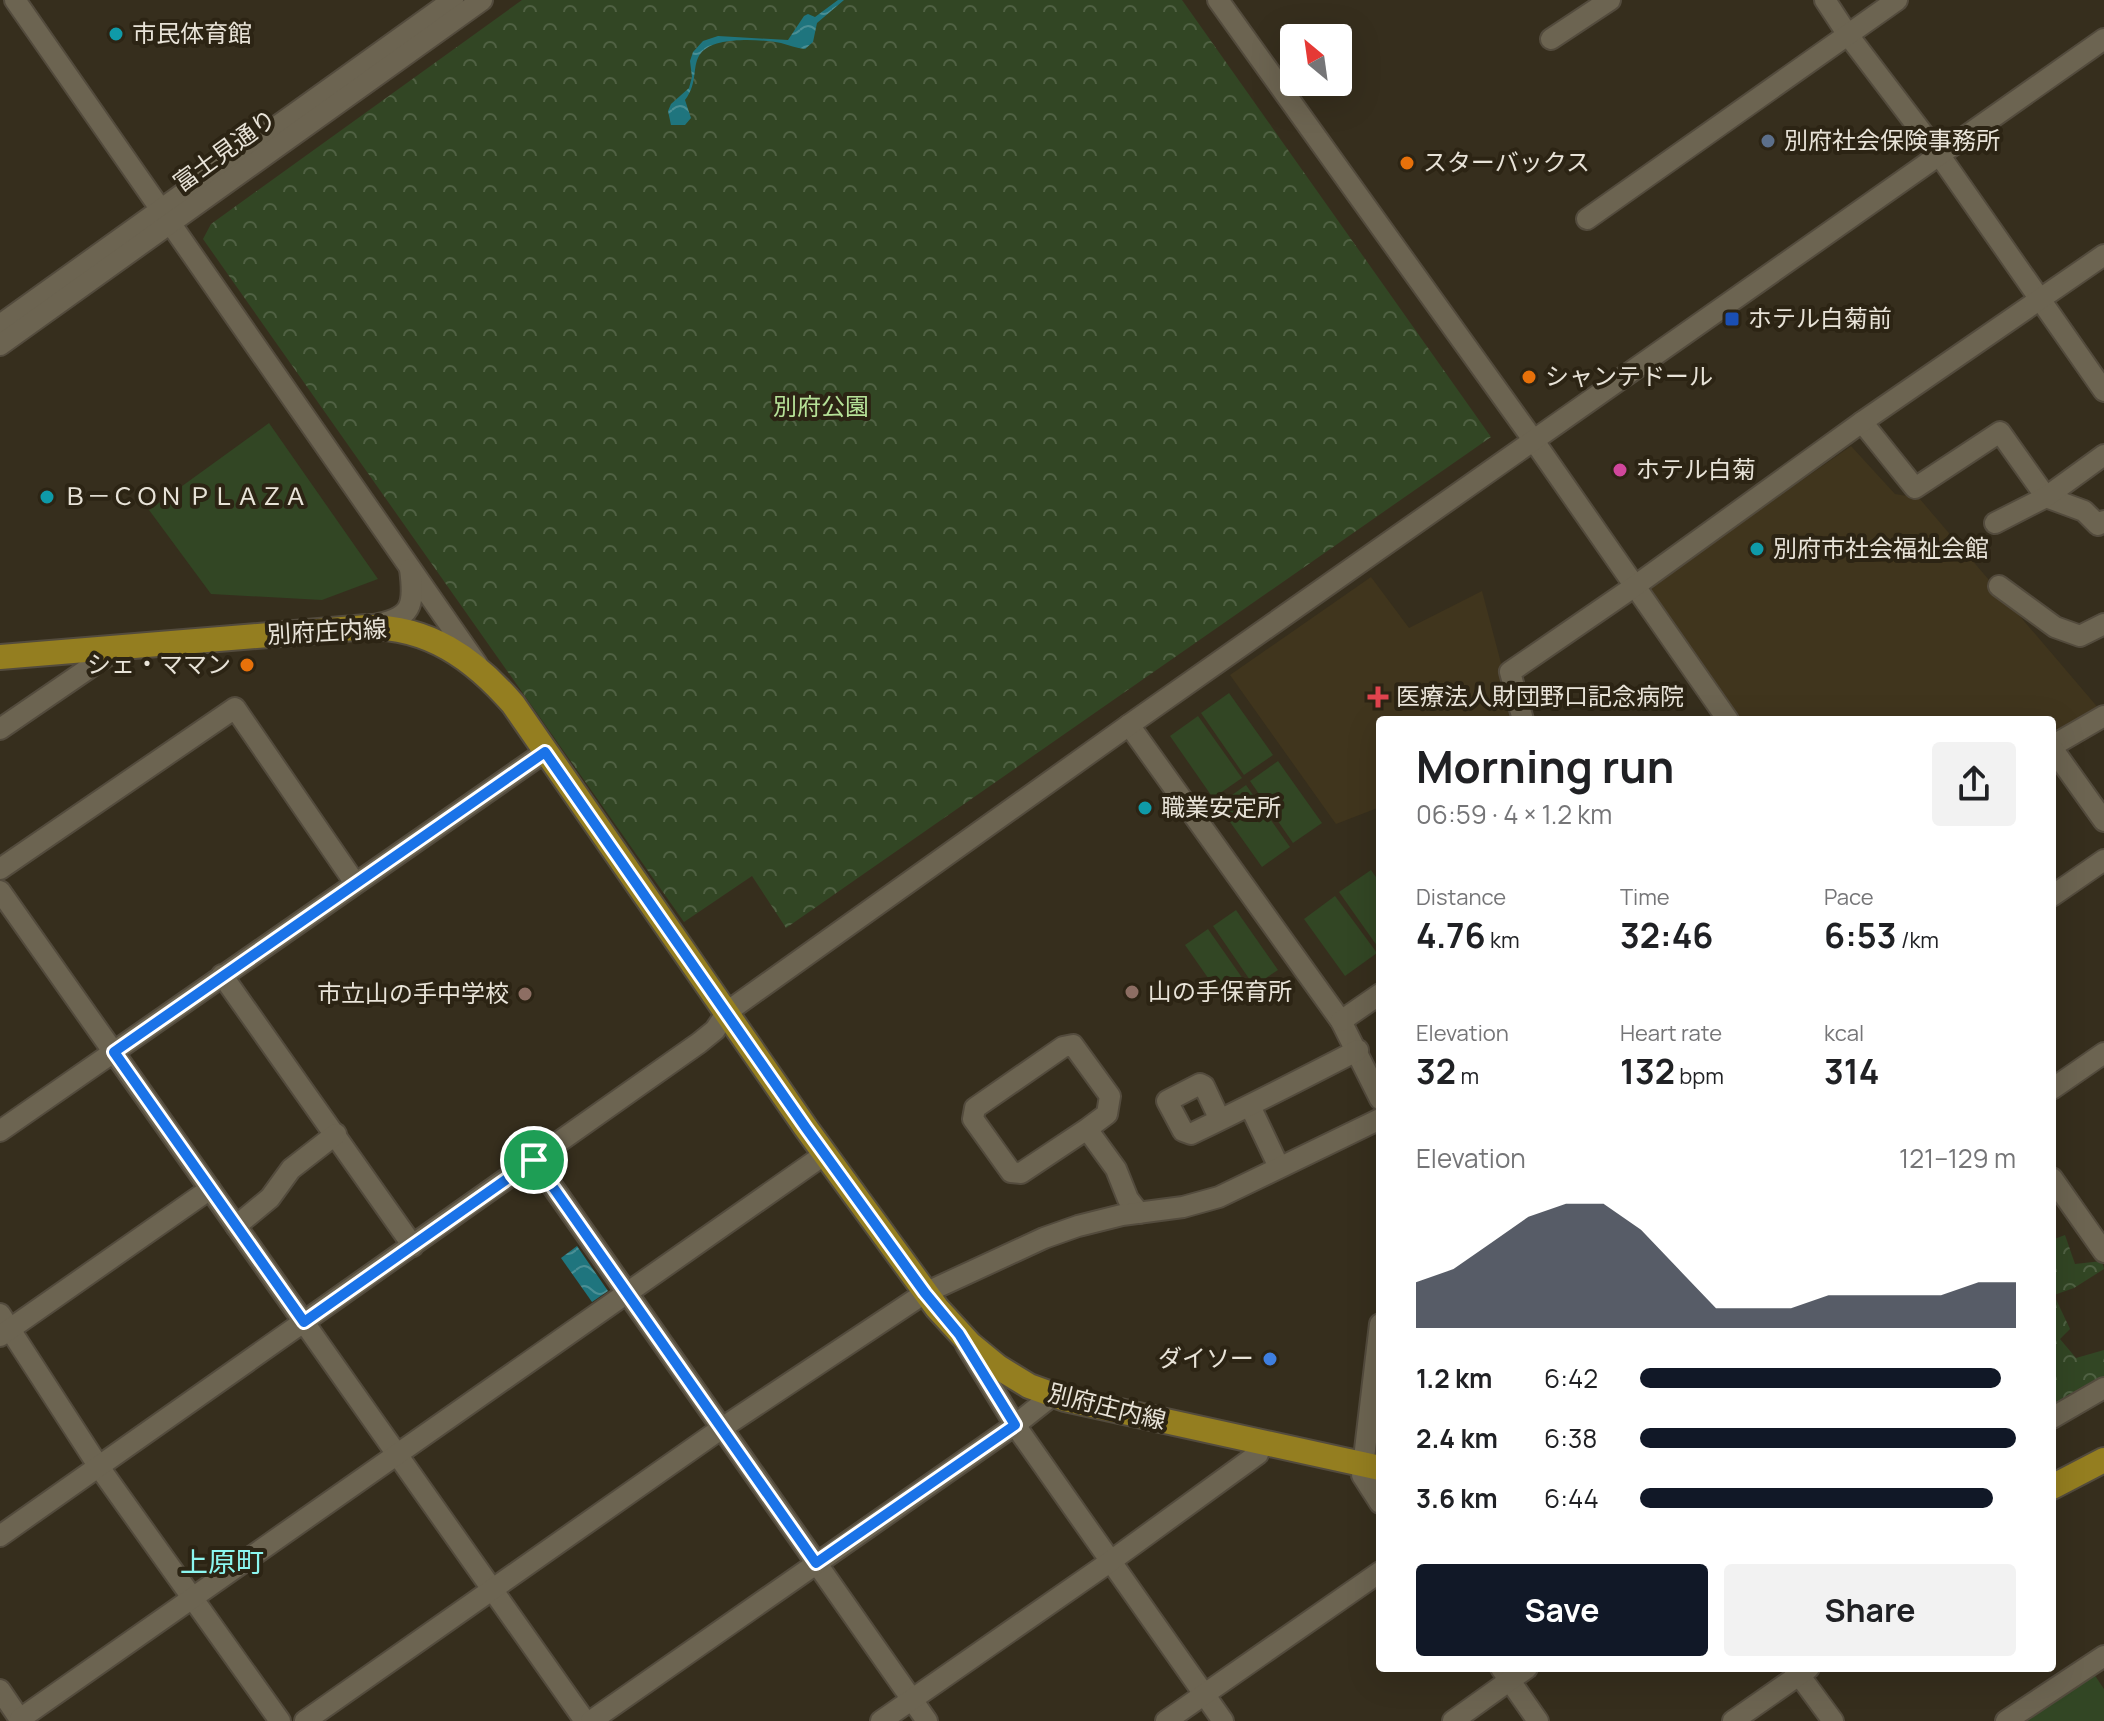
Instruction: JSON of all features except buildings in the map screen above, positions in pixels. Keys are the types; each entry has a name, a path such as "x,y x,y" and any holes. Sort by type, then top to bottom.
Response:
{"main road":[{"name":"別府庄内線","path":"0,657 367,627 409,631 455,651 481,670 513,704 806,1128 925,1293 959,1334 1007,1373 1053,1395 1372,1466"},
{"path":"2056,1485 2104,1460"}],"street":[{"path":"15,0 481,670"},
{"path":"0,325 167,215 453,0"},
{"name":"富士見通り","path":"0,345 167,215 482,0"},
{"path":"1218,0 1534,441 1725,716"},
{"path":"1551,39 1610,0"},
{"path":"1825,0 1940,156 2104,391"},
{"path":"1587,219 1897,0"},
{"path":"0,1536 699,1043 715,1030 727,1012 1129,725 2104,39"},
{"path":"1522,716 1510,672 2104,255"},
{"path":"1862,422 1915,488 2000,432 2046,497 2084,511 2098,525 2104,521"},
{"path":"1995,523 2046,497 2104,455"},
{"path":"367,627 394,621 405,613 414,592 410,565"},
{"path":"1999,586 2055,627 2080,636 2104,624"},
{"path":"0,729 117,649"},
{"path":"0,869 235,708 355,883"},
{"path":"2056,745 2104,716"},
{"path":"1129,725 1341,1021 1376,1090"},
{"path":"0,1131 545,752"},
{"path":"2056,753 2104,821"},
{"path":"2056,893 2104,860"},
{"path":"0,891 588,1721 1015,1425 1053,1395"},
{"path":"222,975 413,1246"},
{"path":"1341,1021 1376,997"},
{"path":"1073,1045 1110,1096 1107,1114 1087,1129 1021,1173 1011,1172 973,1119 975,1108 1063,1047 1073,1045"},
{"path":"1220,1120 1358,1050"},
{"path":"2056,1086 2104,1053"},
{"path":"1250,1106 1279,1167"},
{"path":"305,1721 722,1428 925,1293 1063,1231 1219,1197 1376,1121"},
{"path":"1087,1129 1116,1169 1128,1199 1139,1213"},
{"path":"236,1226 270,1198 291,1169 336,1134"},
{"path":"0,1690 21,1720 818,1159"},
{"path":"534,1160 927,1721"},
{"path":"210,1189 3,1326 280,1721"},
{"path":"2056,1191 2104,1252"},
{"path":"959,1334 1015,1425 1223,1721"},
{"path":"2056,1416 2104,1388"},
{"path":"1376,1395 1372,1466 1362,1475 1376,1497"},
{"path":"881,1721 1258,1454 1261,1442"},
{"path":"1166,1721 1376,1575"},
{"path":"2006,1721 2104,1656"},
{"path":"1733,1721 1798,1672"},
{"path":"1802,1672 1833,1721"},
{"path":"1453,1721 1505,1674 1538,1721"}],"shaded area":[{"path":"1851,446 1895,494 1919,498 2100,710 2056,739 2056,716 1734,716 1648,595 1649,587"},
{"name":"医療法人財団野口記念病院","path":"1371,577 1409,628 1482,591 1515,716 1376,716 1376,809 1336,824 1230,675"}],"green space":[{"name":"別府公園","path":"522,0 1182,0 1491,437 786,928 752,876 684,922 203,239 211,224"},
{"path":"269,423 378,579 322,600 211,594 149,510"},
{"path":"1229,693 1273,755 1244,775 1201,713"},
{"path":"1198,716 1242,778 1213,798 1170,736"},
{"path":"1278,761 1322,823 1293,843 1250,781"},
{"path":"1246,785 1290,847 1262,867 1218,805"},
{"path":"1371,870 1376,877 1376,944 1339,892"},
{"path":"1335,896 1376,954 1345,976 1304,919"},
{"path":"1236,910 1278,970 1254,986 1213,926"},
{"path":"1208,929 1250,989 1227,1005 1185,945"},
{"path":"2065,1235 2075,1264 2102,1261 2104,1269 2074,1288 2056,1294 2056,1238"},
{"path":"2056,1299 2070,1329 2060,1339 2076,1358 2104,1350 2104,1381 2056,1406"},
{"path":"2094,1674 2104,1689 2104,1721 2023,1721"}],"water":[{"path":"838,0 844,0 817,23 813,42 805,49 750,40 727,41 707,48 698,58 692,87 685,100 691,118 685,125 671,125 668,111 671,104 689,88 692,77 690,61 703,41 718,36 788,40 804,16 815,17"},
{"path":"577,1246 608,1291 592,1302 561,1258"}],"place":[{"name":"市民体育館","path":"116,34"},
{"name":"別府社会保険事務所","path":"1768,141"},
{"name":"スターバックス","path":"1407,163"},
{"name":"ホテル白菊前","path":"1732,319"},
{"name":"シャンテドール","path":"1529,377"},
{"name":"ホテル白菊","path":"1620,470"},
{"name":"Ｂ－ＣＯＮ ＰＬＡＺＡ","path":"47,497"},
{"name":"別府市社会福祉会館","path":"1757,549"},
{"name":"シェ・ママン","path":"247,665"},
{"name":"医療法人財団野口記念病院","path":"1378,697"},
{"name":"職業安定所","path":"1145,808"},
{"name":"山の手保育所","path":"1132,992"},
{"name":"市立山の手中学校","path":"525,994"},
{"name":"ダイソー","path":"1270,1359"}],"district":[{"name":"上原町","path":"222,1562"}],"route":[{"path":"545,752 806,1128 925,1293 959,1334 1015,1425 816,1563 534,1160 304,1322 114,1052 545,752"}]}
